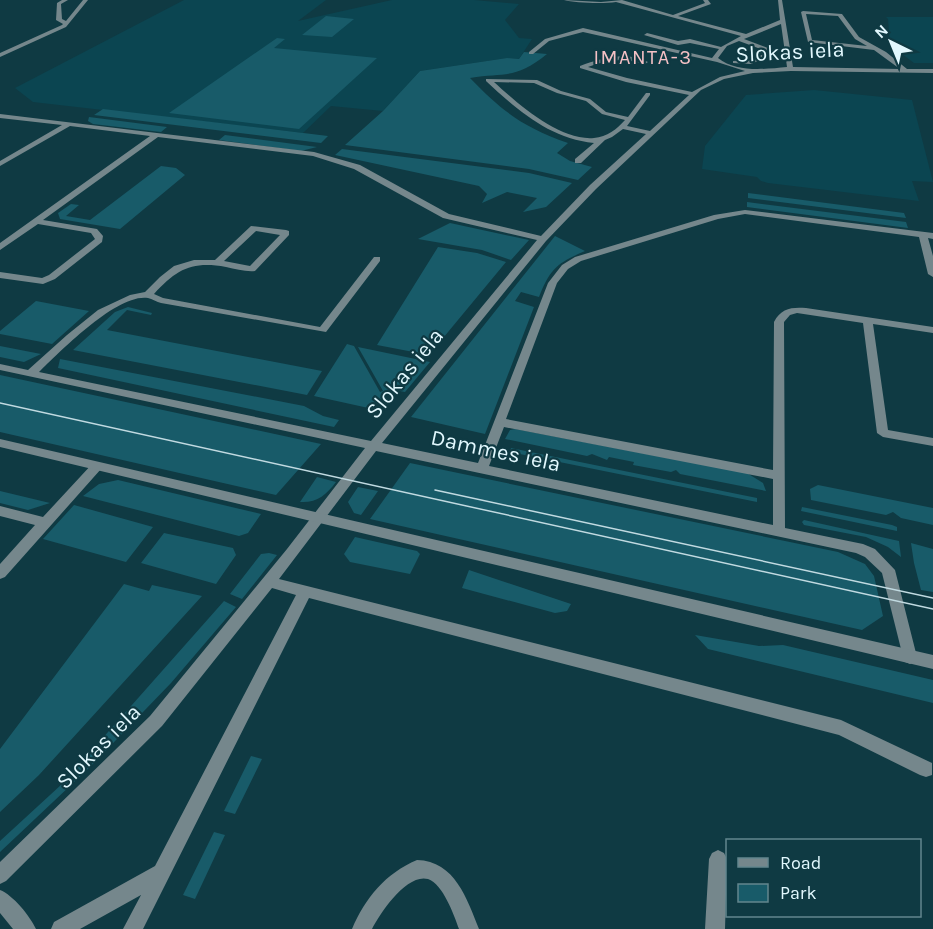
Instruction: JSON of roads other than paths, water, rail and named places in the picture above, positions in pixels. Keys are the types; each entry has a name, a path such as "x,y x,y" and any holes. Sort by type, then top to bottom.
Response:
{"street":[{"path":"66,0 59,3 59,20 66,23"},
{"path":"0,55 66,23 86,0"},
{"path":"566,0 601,3 618,1 746,36"},
{"path":"674,16 709,3 705,0"},
{"path":"780,0 791,69"},
{"path":"873,48 810,41 803,12 840,15 857,38 873,48 906,71"},
{"path":"647,35 678,43 690,41 720,48 783,21"},
{"path":"531,53 539,44 547,40 583,30 747,63 774,52 739,39"},
{"path":"717,58 720,48"},
{"path":"645,62 613,56 582,67 693,94"},
{"path":"717,58 753,71"},
{"name":"Slokas iela","path":"0,875 156,721 543,239 586,194 693,94 717,80 753,71 791,69 933,71"},
{"path":"602,139 579,139 544,125 510,101 488,80 535,81 558,92 588,100 604,113 652,132"},
{"path":"578,160 625,123 648,94"},
{"path":"0,116 314,154 357,168 446,216 543,239"},
{"path":"0,164 70,124"},
{"path":"0,248 156,135"},
{"path":"482,468 554,283 565,267 578,258 717,217 746,212 928,235 933,274"},
{"path":"0,275 43,280 52,277 99,240 99,236 94,231 36,221"},
{"path":"31,373 104,309 148,295 171,271 180,266 199,261 252,269 286,233 254,228 217,263"},
{"path":"148,295 162,300 322,330 377,258"},
{"path":"779,530 779,322 781,317 785,313 798,310 933,330"},
{"path":"868,320 884,433 933,442"},
{"name":"Dammes iela","path":"0,367 858,548 881,561 888,570 910,657"},
{"path":"500,422 779,476"},
{"path":"0,443 933,662"},
{"path":"3,566 46,523 97,466"},
{"path":"0,511 46,523"},
{"path":"269,582 841,728 926,769"},
{"path":"133,929 305,592"},
{"path":"715,929 718,859"},
{"path":"362,929 366,919 383,897 398,880 413,869 428,870 442,876 458,900 469,929"},
{"path":"61,929 162,872"},
{"path":"0,899 26,929"}],"tram line":[{"path":"0,403 933,609"},
{"path":"435,490 933,598"}],"district":[{"name":"IMANTA-3","path":"643,57"}]}
